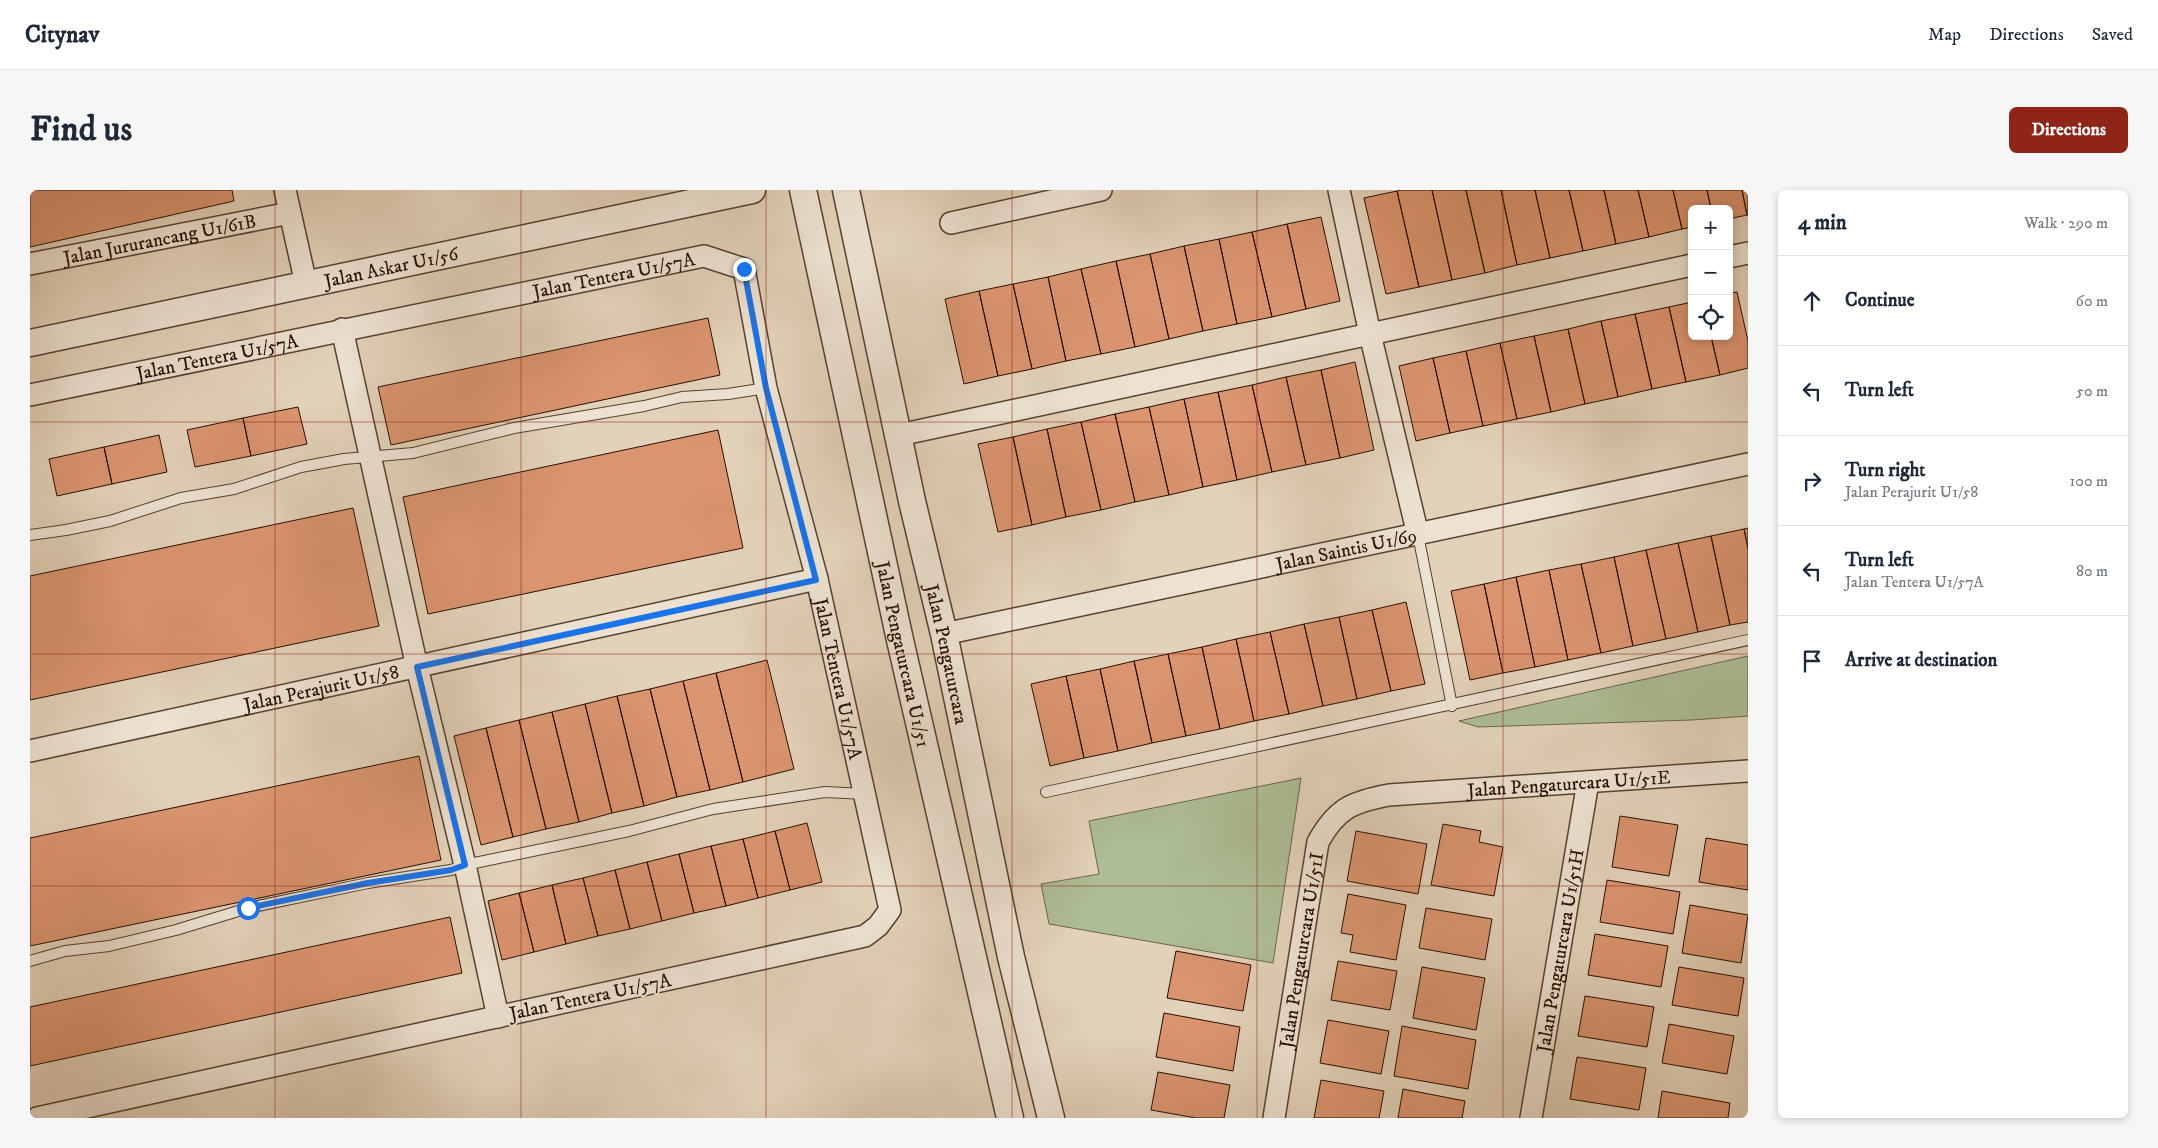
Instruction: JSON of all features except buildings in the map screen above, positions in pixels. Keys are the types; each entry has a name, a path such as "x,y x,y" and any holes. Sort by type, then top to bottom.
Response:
{"street":[{"path":"285,190 306,284"},
{"name":"Jalan Askar U1/56","path":"30,343 752,190"},
{"name":"Jalan Pengaturcara U1/51","path":"803,190 950,864 1010,1118"},
{"name":"Jalan Pengaturcara","path":"846,190 912,500 944,634 1011,957 1051,1118"},
{"path":"951,223 1101,190"},
{"path":"1339,190 1370,334 1418,535"},
{"name":"Jalan Jururancang U1/61B","path":"30,264 290,213"},
{"path":"1733,256 1748,253"},
{"name":"Jalan Tentera U1/57A","path":"30,394 704,256 744,269 766,388 816,580 866,794 890,910 878,926 865,936 37,1118"},
{"path":"898,435 1688,266"},
{"path":"342,330 498,1017"},
{"name":"Jalan Saintis U1/69","path":"944,634 1418,535 1542,506 1748,464"},
{"path":"872,511 912,500"},
{"name":"Jalan Perajurit U1/58","path":"30,751 816,580"},
{"name":"Jalan Pengaturcara U1/51E","path":"1389,795 1748,772"},
{"name":"Jalan Pengaturcara U1/51H","path":"1532,1118 1588,782"},
{"name":"Jalan Pengaturcara U1/51I","path":"1274,1118 1318,842 1328,824 1344,810 1362,800 1389,795"}],"lane":[{"path":"30,534 66,530 110,521 181,498 234,489 301,467 344,460 413,454 514,428 682,398 766,388"},
{"path":"1418,535 1452,706"},
{"path":"1046,792 1452,706 1748,640"},
{"path":"30,961 65,951 109,946 176,930 248,908 368,883 451,870 465,865 629,831 713,809 825,792 866,794"}],"green space":[{"path":"1748,656 1748,716 1692,720 1478,727 1459,721"},
{"path":"1301,778 1273,963 1049,924 1041,884 1099,874 1089,821"}],"route":[{"path":"248,908 368,883 451,870 465,865 417,667 816,580 766,388 744,269"}]}
